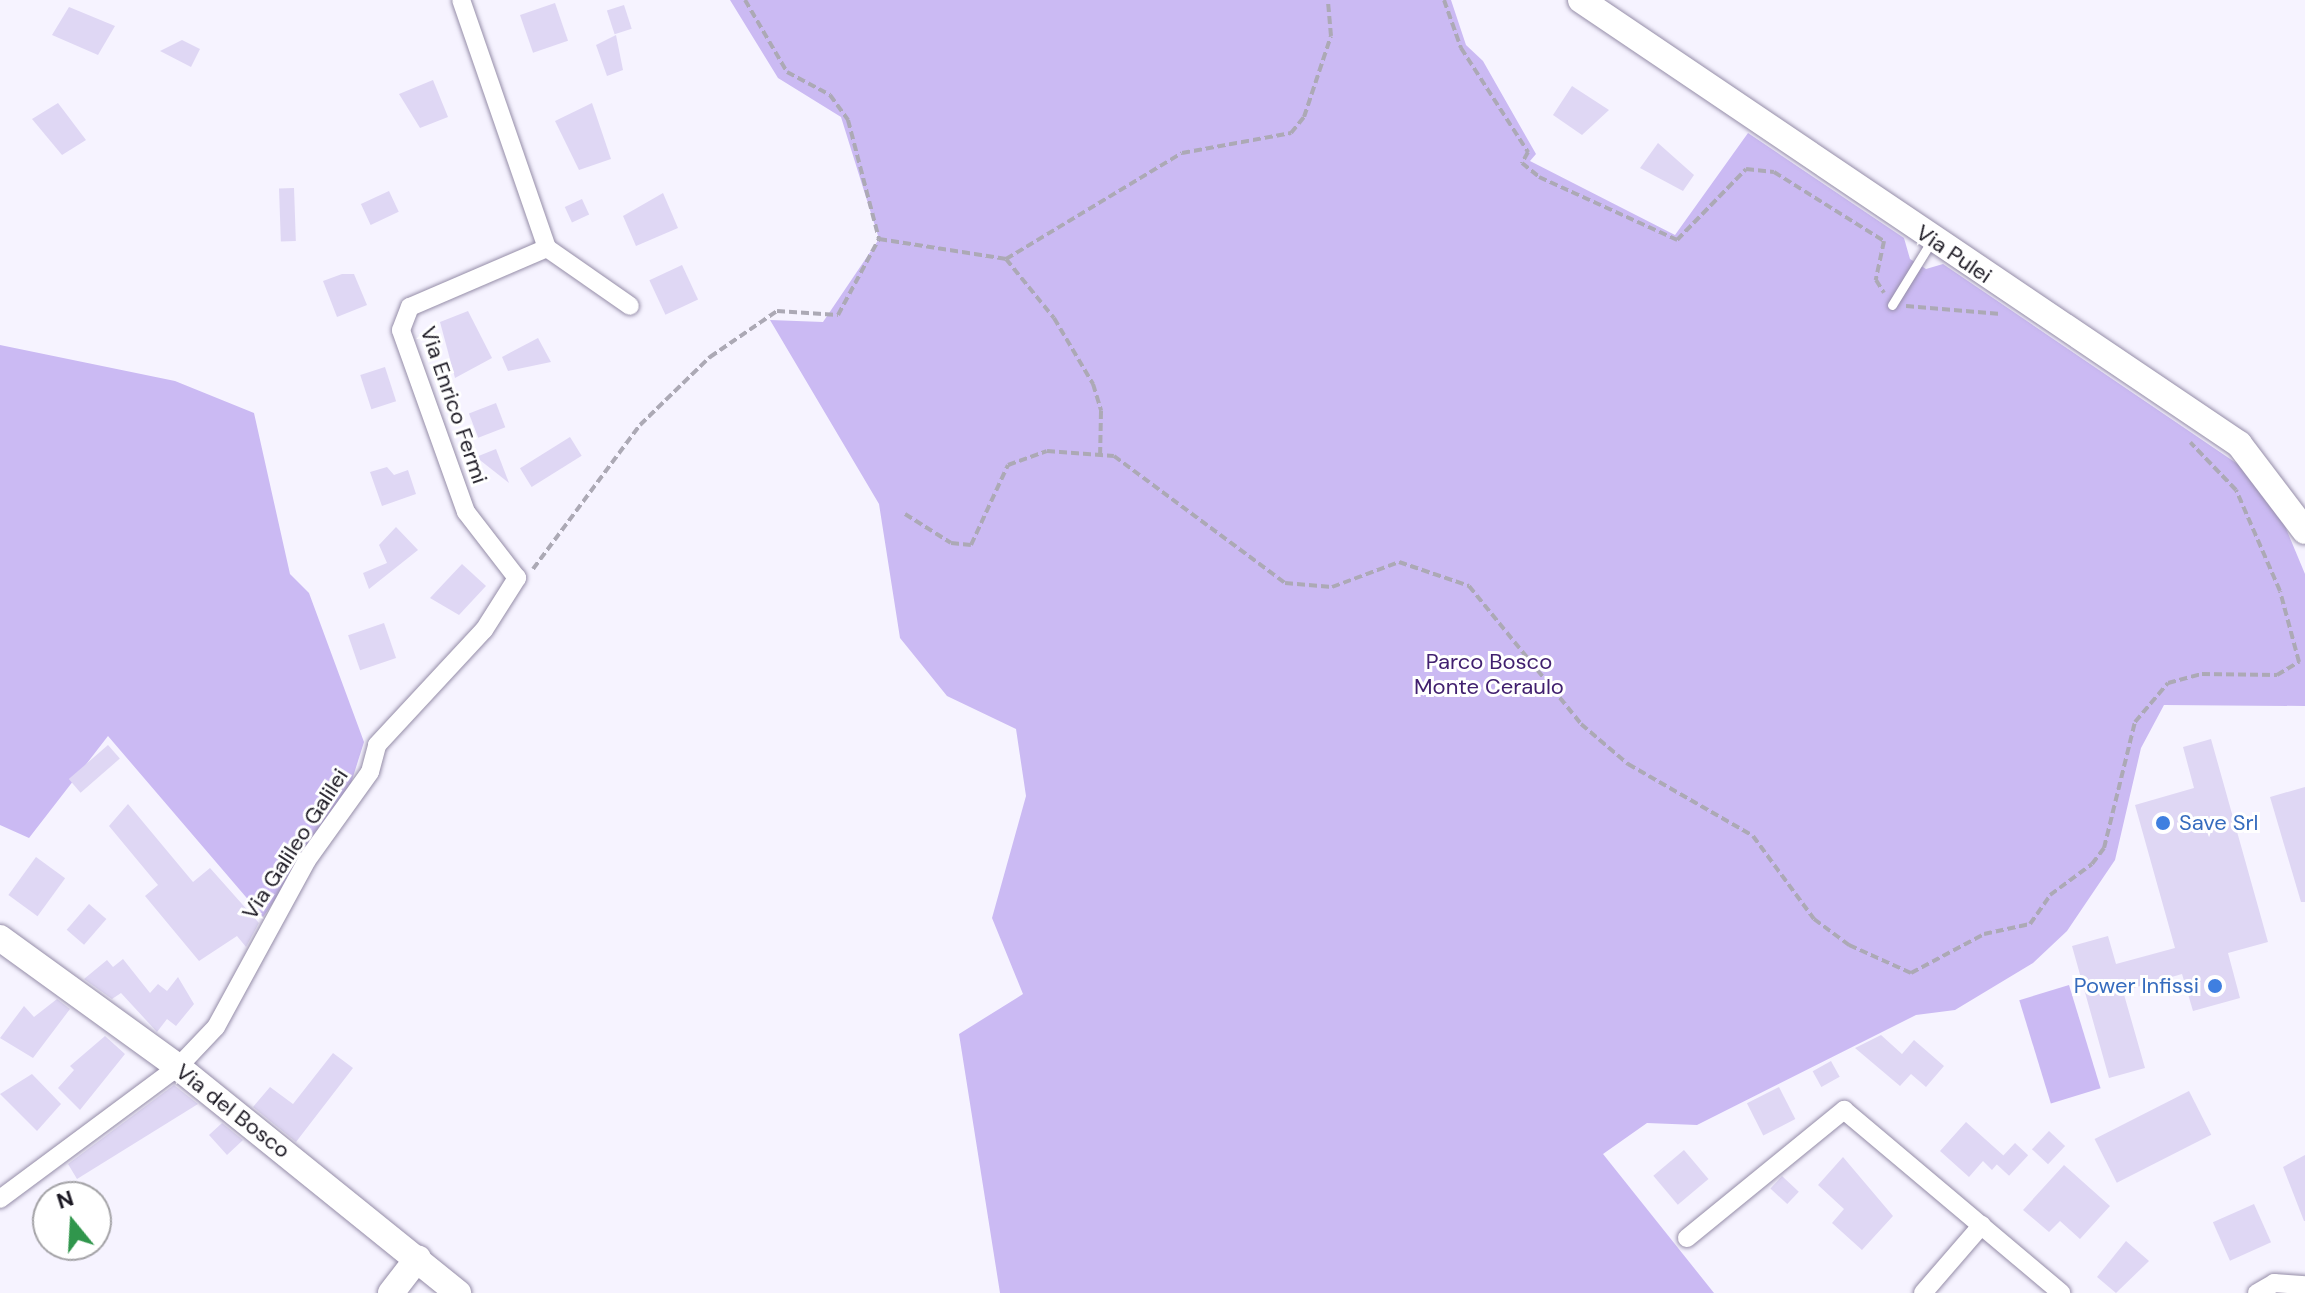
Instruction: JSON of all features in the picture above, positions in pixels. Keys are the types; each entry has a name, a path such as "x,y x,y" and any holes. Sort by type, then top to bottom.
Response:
{"main road":[{"name":"Via Pulei","path":"1581,0 1932,240 2239,444 2305,531"},
{"name":"Via del Bosco","path":"0,938 178,1067 458,1293"},
{"path":"391,1293 418,1258"}],"street":[{"path":"461,0 547,248 630,306"},
{"name":"Via Enrico Fermi","path":"517,578 466,512 401,317 547,248"},
{"name":"Via Galileo Galilei","path":"0,1199 178,1067 216,1027 307,860 370,772 377,745 484,630 517,578"},
{"path":"1687,1238 1844,1110 2061,1293"},
{"path":"1923,1293 1982,1225"},
{"path":"2257,1293 2274,1283 2305,1285"}],"lane":[{"path":"1892,305 1932,240"}],"path":[{"path":"517,578 530,572 640,425 710,357 777,311 838,315 879,239 848,120 830,95 787,72 745,0"},
{"path":"879,239 1006,259 1182,153 1291,133 1304,117 1309,85 1331,36 1328,0"},
{"path":"1444,0 1461,48 1528,152 1522,163 1539,177 1677,240 1746,169 1774,172 1884,241 1876,280 1892,305 1998,312 2011,321"},
{"path":"1006,259 1054,318 1093,384 1102,419 1100,458"},
{"path":"905,514 951,543 971,545 1008,465 1047,451 1125,461 1182,512 1285,583 1332,587 1399,562 1469,586 1581,724 1628,764 1753,836 1814,919 1849,945 1911,973 1984,934 2030,924 2050,895 2092,864 2104,848 2135,722 2168,683 2202,674 2277,675 2299,662 2280,591 2236,490 2181,435"}],"green space":[{"name":"Parco Bosco Monte Ceraulo","path":"730,0 1451,0 1466,45 1483,61 1536,154 1530,161 1675,235 1748,133 1904,238 1910,259 1926,269 1943,264 2242,467 2280,514 2305,574 2305,706 2164,705 2141,748 2115,860 2067,931 2033,963 1955,1010 1916,1015 1697,1125 1647,1123 1603,1154 1714,1293 1000,1293 959,1034 1023,994 992,918 1026,796 1016,729 947,696 900,638 879,504 770,320 823,322 879,239 841,117 778,78"},
{"path":"0,345 175,381 254,413 290,574 309,593 364,742 346,799 263,917 108,736 29,838 0,825"},
{"path":"2069,985 2101,1088 2051,1103 2019,1000"}],"building":[{"path":"555,3 568,41 533,53 520,15"},
{"path":"624,5 632,29 615,34 607,11"},
{"path":"69,7 115,26 98,55 52,35"},
{"path":"616,35 623,70 607,76 596,45"},
{"path":"182,40 200,49 191,67 160,51"},
{"path":"433,80 448,117 420,128 399,94"},
{"path":"1572,86 1609,110 1582,135 1553,115"},
{"path":"58,103 86,140 62,155 32,119"},
{"path":"592,103 611,159 579,170 555,121"},
{"path":"1658,143 1694,175 1683,191 1640,168"},
{"path":"294,188 296,241 281,241 279,189"},
{"path":"389,191 399,212 371,225 361,204"},
{"path":"663,193 678,228 636,246 623,216"},
{"path":"582,199 589,214 572,222 565,207"},
{"path":"682,265 698,299 665,315 649,280"},
{"path":"342,274 354,274 367,305 337,317 323,281"},
{"path":"468,311 492,358 455,378 440,322"},
{"path":"538,338 551,362 508,371 502,357"},
{"path":"385,367 396,401 371,409 360,375"},
{"path":"496,403 505,427 478,438 469,413"},
{"path":"570,437 582,456 532,487 520,468"},
{"path":"496,449 509,483 476,457"},
{"path":"387,467 394,475 408,470 416,494 382,506 370,472"},
{"path":"396,527 418,550 369,589 363,573 387,563 379,545"},
{"path":"462,564 486,586 459,615 430,598"},
{"path":"384,623 396,658 360,670 348,635"},
{"path":"2211,739 2268,942 2228,953 2240,998 2193,1011 2182,974 2123,991 2145,1068 2109,1078 2072,946 2108,936 2116,964 2175,948 2135,805 2194,788 2183,747"},
{"path":"108,745 120,759 81,793 69,779"},
{"path":"2305,787 2305,902 2301,902 2270,797"},
{"path":"128,804 193,882 210,868 259,923 246,947 237,936 199,961 145,896 158,885 109,826"},
{"path":"36,857 65,878 37,916 8,895"},
{"path":"89,904 106,919 84,945 67,930"},
{"path":"123,959 150,993 158,984 167,991 178,977 194,1004 176,1026 167,1019 157,1032 121,993 112,999 84,979 107,960 113,967"},
{"path":"57,999 70,1009 33,1058 0,1038 24,1006 34,1017"},
{"path":"1881,1035 1902,1054 1914,1040 1944,1066 1926,1087 1911,1074 1900,1086 1855,1048"},
{"path":"105,1036 125,1054 80,1110 58,1088 74,1070 70,1066"},
{"path":"333,1053 353,1068 296,1142 253,1107 270,1087 293,1104"},
{"path":"1831,1061 1840,1077 1821,1087 1813,1071"},
{"path":"32,1074 61,1104 37,1131 0,1094"},
{"path":"174,1085 198,1104 77,1179 68,1164"},
{"path":"1779,1087 1795,1119 1763,1135 1747,1103"},
{"path":"2189,1091 2211,1135 2117,1183 2095,1139"},
{"path":"1966,1122 2004,1156 1992,1170 1983,1161 1969,1177 1940,1151"},
{"path":"222,1123 243,1140 227,1155 209,1135"},
{"path":"2049,1131 2065,1146 2048,1164 2032,1149"},
{"path":"2015,1143 2028,1155 2009,1176 1996,1163"},
{"path":"1684,1150 1708,1179 1678,1205 1653,1176"},
{"path":"2305,1155 2305,1221 2304,1221 2283,1167"},
{"path":"1843,1157 1893,1216 1862,1250 1832,1223 1844,1209 1818,1185"},
{"path":"2064,1165 2110,1206 2080,1239 2060,1221 2049,1232 2023,1210"},
{"path":"1782,1176 1799,1192 1787,1204 1770,1188"},
{"path":"2254,1204 2271,1242 2230,1261 2213,1222"},
{"path":"2126,1241 2149,1261 2116,1293 2097,1277"}],"place":[{"name":"Save Srl","path":"2163,823"},
{"name":"Power Infissi","path":"2215,986"}]}
